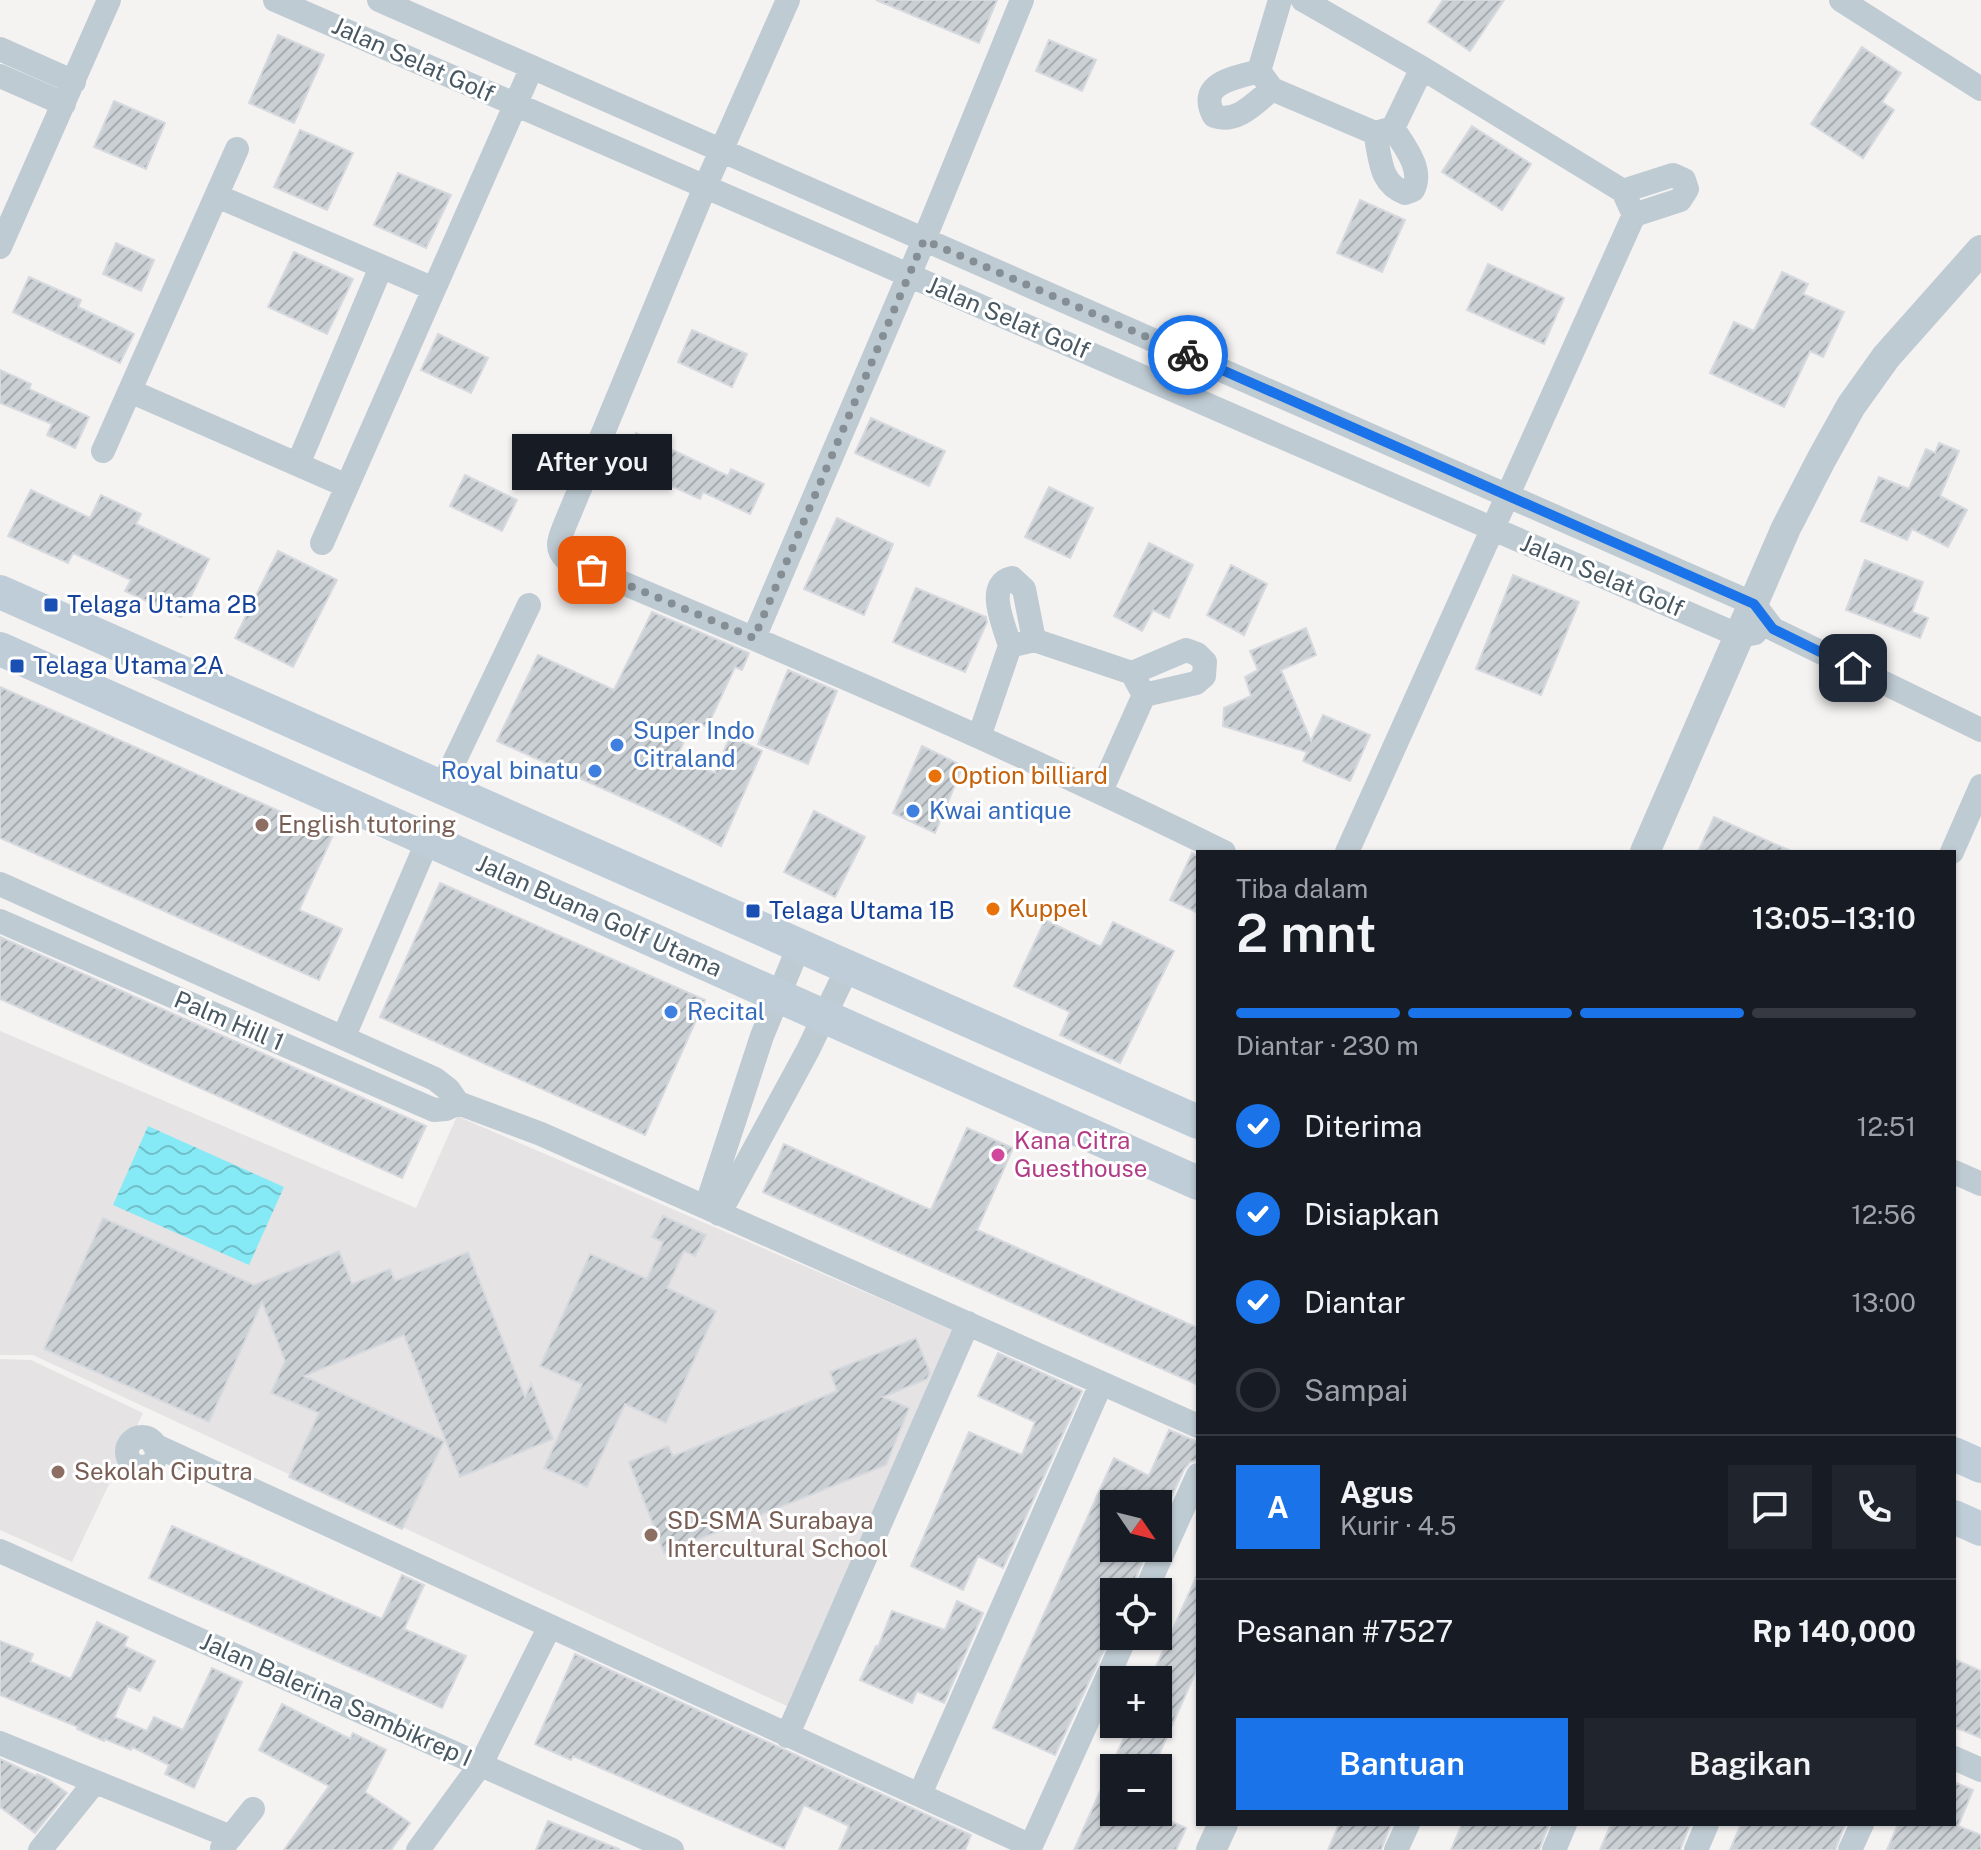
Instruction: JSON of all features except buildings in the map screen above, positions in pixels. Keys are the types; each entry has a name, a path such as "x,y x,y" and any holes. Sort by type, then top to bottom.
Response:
{"main road":[{"path":"0,592 1196,1121"},
{"name":"Jalan Buana Golf Utama","path":"0,649 1196,1182"},
{"path":"1956,1455 1981,1466"},
{"path":"1956,1518 1981,1529"}],"street":[{"path":"0,247 109,0"},
{"name":"Jalan Selat Golf","path":"275,0 1740,636"},
{"name":"Jalan Selat Golf","path":"379,0 1754,604"},
{"path":"788,0 720,150 558,545 560,552 566,559 1101,791 1220,850"},
{"path":"754,638 924,240 1022,0"},
{"path":"1280,0 1266,80 1384,131 1422,68"},
{"path":"1303,0 1422,68 1623,191 1634,215"},
{"path":"1841,0 1981,89"},
{"path":"0,49 69,93"},
{"path":"322,543 532,67"},
{"path":"0,76 69,93"},
{"path":"103,451 237,149"},
{"path":"1348,850 1634,215 1680,200 1687,189 1684,180 1673,175 1623,191"},
{"path":"217,196 434,289"},
{"path":"1646,850 1786,528 1851,406 1886,357 1981,250"},
{"path":"298,464 381,267"},
{"path":"130,391 347,486"},
{"path":"979,737 1010,646 997,596 1004,579 1012,578 1024,589 1034,640"},
{"path":"1754,604 1773,629 1981,730"},
{"path":"442,787 529,605"},
{"path":"1740,636 1773,629"},
{"path":"1010,646 1034,640 1132,673 1186,650 1197,654 1205,662 1204,676 1196,683 1144,695"},
{"path":"1132,673 1144,695"},
{"path":"1101,791 1144,695"},
{"path":"1953,850 1981,786"},
{"path":"344,1036 428,840"},
{"name":"Palm Hill 1","path":"0,884 435,1079 449,1090 458,1103 541,1134 1196,1425"},
{"name":"Palm Hill 1","path":"0,921 434,1110 458,1103"},
{"path":"712,1211 777,996 799,946"},
{"path":"712,1211 825,1017 848,967"},
{"path":"1956,1173 1981,1184"},
{"path":"787,1736 968,1323"},
{"path":"920,1794 1101,1384"},
{"path":"154,1445 920,1794 1030,1848 1120,1650"},
{"path":"1151,1578 1196,1479"},
{"name":"Jalan Balerina Sambikrep I","path":"0,1551 672,1850"},
{"path":"418,1850 481,1764 550,1626"},
{"path":"0,1743 95,1782 226,1843 253,1809"},
{"path":"1956,1759 1981,1770"},
{"path":"40,1850 95,1782"},
{"path":"1211,1850 1222,1826"},
{"path":"1396,1850 1407,1826"},
{"path":"1554,1850 1564,1826"},
{"path":"1696,1850 1706,1826"},
{"path":"1850,1850 1861,1826"}],"shaded area":[{"name":"SD-SMA Surabaya Intercultural School","path":"0,1031 416,1208 457,1116 969,1337 806,1715 33,1355 0,1355"},
{"name":"Sekolah Ciputra","path":"0,1359 31,1360 143,1413 72,1562 0,1530"}],"water":[{"path":"148,1126 284,1187 249,1265 113,1205"}],"way so far":[{"path":"592,570 754,638 924,240 1188,355"}],"place":[{"name":"After you","path":"592,570"},
{"name":"Telaga Utama 2B","path":"51,605"},
{"name":"Telaga Utama 2A","path":"17,666"},
{"name":"Super Indo Citraland","path":"617,745"},
{"name":"Royal binatu","path":"595,771"},
{"name":"Option billiard","path":"935,776"},
{"name":"Kwai antique","path":"913,811"},
{"name":"English tutoring","path":"262,825"},
{"name":"Kuppel","path":"993,909"},
{"name":"Telaga Utama 1B","path":"753,911"},
{"name":"Recital","path":"671,1012"},
{"name":"Kana Citra Guesthouse","path":"998,1155"},
{"name":"Sekolah Ciputra","path":"58,1472"},
{"name":"SD-SMA Surabaya Intercultural School","path":"651,1535"}],"route":[{"path":"1188,355 1754,604 1773,629 1853,668"}]}
